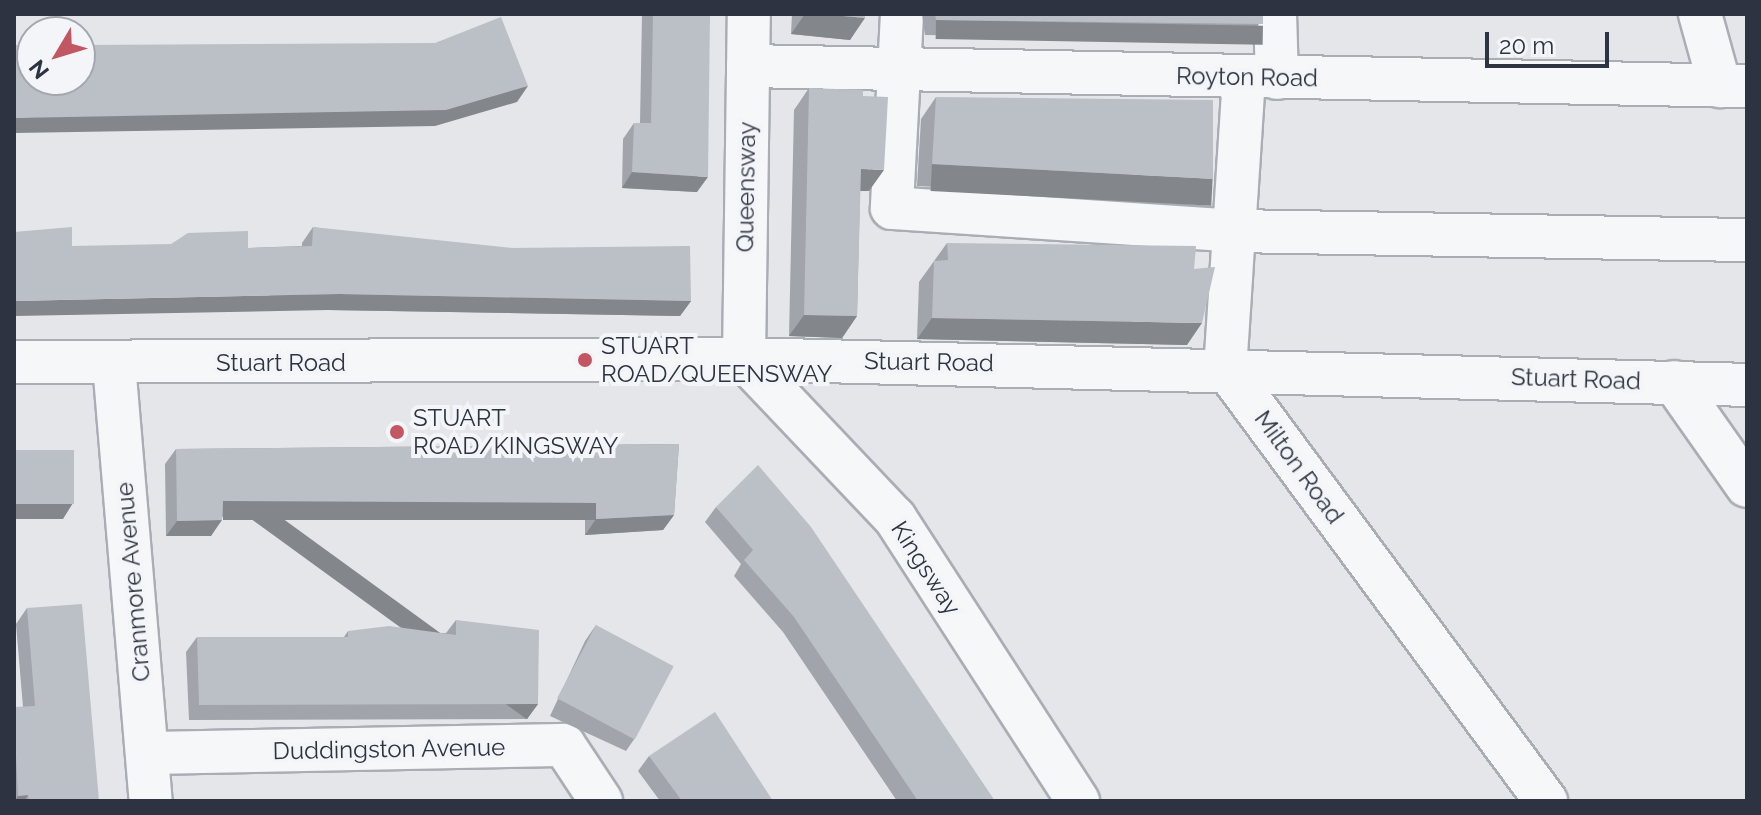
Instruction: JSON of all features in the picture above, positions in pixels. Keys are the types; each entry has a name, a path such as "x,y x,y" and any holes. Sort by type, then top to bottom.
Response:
{"street":[{"name":"Queensway","path":"744,359 749,14"},
{"path":"902,14 892,208 1234,231 1747,240"},
{"path":"1225,367 1234,231 1260,78 1275,14"},
{"path":"1700,14 1733,86"},
{"name":"Royton Road","path":"748,66 1733,86"},
{"name":"Stuart Road","path":"14,362 114,364 744,359 1225,367 1747,385"},
{"name":"Kingsway","path":"744,359 895,518 1078,801"},
{"name":"Cranmore Avenue","path":"114,364 151,801"},
{"name":"Milton Road","path":"1225,367 1546,801"},
{"path":"1674,382 1747,486"},
{"name":"Duddingston Avenue","path":"147,753 564,745 601,801"}],"building":[{"path":"653,14 710,14 708,177 632,172 634,123 651,123"},
{"path":"820,14 865,14 865,18"},
{"path":"935,14 1263,14 1263,24 936,20"},
{"path":"501,17 528,86 446,110 14,118 14,45 16,96 96,96 96,45 435,43"},
{"path":"809,88 863,90 863,96 888,97 884,170 861,169 857,316 804,315"},
{"path":"936,97 1213,100 1213,179 932,164"},
{"path":"72,227 72,246 171,244 188,233 248,231 248,248 312,246 313,227 512,248 690,246 691,301 339,294 14,301 14,232"},
{"path":"947,243 1196,246 1194,269 1215,267 1202,323 932,318 934,261 948,260"},
{"path":"679,444 674,515 596,519 596,503 223,501 222,520 177,521 176,449"},
{"path":"14,450 74,450 74,504 14,504"},
{"path":"758,465 811,527 995,801 918,801 794,617 744,560 753,550 716,507"},
{"path":"82,604 99,801 29,801 28,795 18,796 14,717 14,707 35,706 27,608"},
{"path":"456,620 539,630 538,704 199,705 197,637 348,637 348,631 389,626 456,635"},
{"path":"596,625 674,666 635,740 557,698"},
{"path":"715,712 773,801 682,801 649,756"}],"place":[{"name":"STUART ROAD/QUEENSWAY","path":"585,360"},
{"name":"STUART ROAD/KINGSWAY","path":"397,432"}]}
